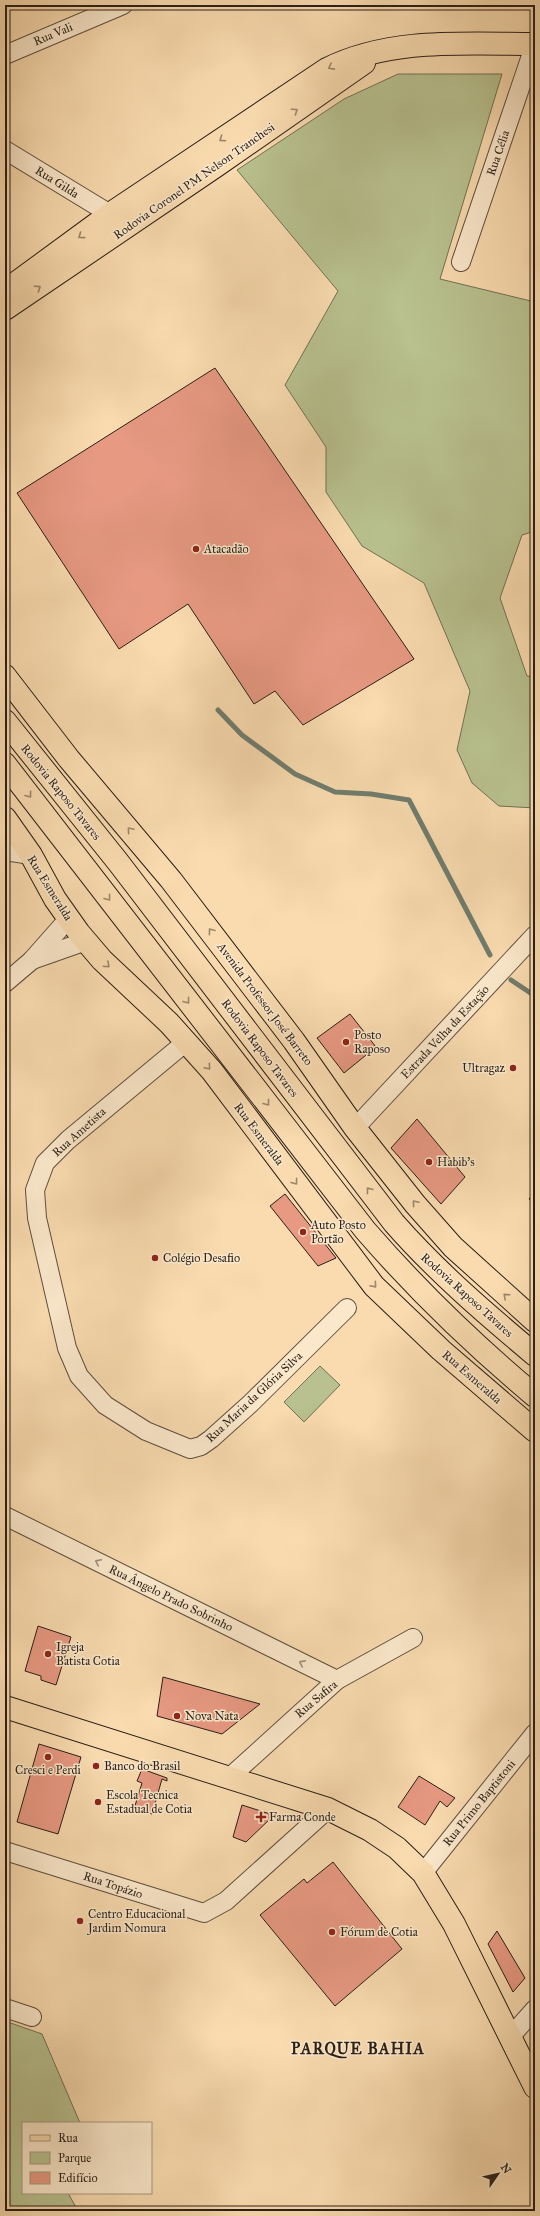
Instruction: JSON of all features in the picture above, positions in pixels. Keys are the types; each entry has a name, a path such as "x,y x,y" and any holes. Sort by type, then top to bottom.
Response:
{"main road":[{"name":"Rodovia Coronel PM Nelson Tranchesi","path":"5,308 117,221 327,69 348,58 381,51 440,44 535,44"},
{"name":"Rodovia Coronel PM Nelson Tranchesi","path":"5,291 117,221"},
{"name":"Avenida Professor José Barreto","path":"5,676 69,759 171,880 289,1035 356,1128 410,1198 453,1247 535,1321"},
{"path":"5,714 56,771 222,983 299,1075 356,1128"},
{"name":"Rodovia Raposo Tavares","path":"5,721 118,862 394,1223 418,1251 471,1302 535,1355"},
{"path":"5,764 365,1230 403,1274 449,1320 535,1396"},
{"name":"Rua Esmeralda","path":"5,818 31,856 69,918 86,941 102,960 169,1023 212,1071 374,1286 441,1350 535,1431"},
{"path":"5,1707 328,1809 370,1830 391,1844 423,1873 454,1924 511,2036 535,2087"}],"street":[{"name":"Rua Vali","path":"5,55 123,5"},
{"name":"Rua Célia","path":"461,262 535,44"},
{"name":"Rua Gilda","path":"5,150 14,161 117,221"},
{"path":"5,851 31,856"},
{"path":"5,983 31,961 69,918"},
{"name":"Estrada Velha da Estação","path":"356,1128 535,934"},
{"path":"31,961 86,941"},
{"name":"Rua Ametista","path":"67,1348 37,1218 35,1190 45,1163 68,1140 186,1042"},
{"name":"Rua Maria da Glória Silva","path":"67,1348 79,1376 105,1405 146,1431 190,1449 200,1446 211,1439 346,1308"},
{"name":"Rua Ângelo Prado Sobrinho","path":"5,1516 337,1680"},
{"name":"Rua Safira","path":"230,1777 337,1680 413,1638"},
{"name":"Rua Primo Baptistoni","path":"423,1873 535,1733"},
{"name":"Rua Topázio","path":"5,1851 204,1913 226,1901 328,1809"},
{"path":"5,2008 32,2017"},
{"path":"511,2036 535,2009"}],"green space":[{"path":"398,74 502,74 440,279 535,302 535,531 522,535 500,598 527,676 535,677 535,808 499,806 472,783 457,750 470,691 424,583 362,546 326,492 326,447 285,385 338,291 237,170 344,99"},
{"path":"320,1366 340,1385 304,1422 284,1402"},
{"path":"5,2021 42,2034 80,2122 22,2122 22,2194 69,2194 78,2211 5,2211"}],"building":[{"name":"Atacadão","path":"215,368 414,659 303,725 275,691 254,704 188,604 119,649 17,493"},
{"name":"Posto Raposo","path":"350,1014 376,1047 344,1073 317,1038"},
{"name":"Habib's","path":"417,1119 465,1177 441,1204 391,1148"},
{"path":"535,1192 535,1204 529,1199"},
{"name":"Auto Posto Portão","path":"285,1194 336,1258 318,1266 270,1206"},
{"name":"Igreja Batista Cotia","path":"38,1626 71,1637 56,1685 41,1680 41,1676 25,1671"},
{"path":"163,1677 260,1704 222,1734 157,1716"},
{"path":"39,1744 81,1757 58,1834 17,1822"},
{"path":"142,1769 167,1778 167,1781 162,1779 152,1814 134,1809 142,1783 137,1781"},
{"path":"419,1776 455,1798 447,1807 440,1801 425,1825 398,1807"},
{"path":"242,1805 270,1814 272,1817 246,1842 233,1837"},
{"name":"Fórum de Cotia","path":"333,1862 402,1949 335,2006 260,1915 304,1879 307,1883"},
{"path":"497,1931 525,1978 513,1992 488,1944"}],"waterway":[{"path":"218,710 242,735 295,774 335,792 371,794 409,800 490,955"},
{"path":"511,980 535,996"}],"place":[{"name":"Atacadão","path":"196,549"},
{"name":"Posto Raposo","path":"346,1042"},
{"name":"Ultragaz","path":"513,1068"},
{"name":"Habib's","path":"429,1162"},
{"name":"Auto Posto Portão","path":"303,1232"},
{"name":"Colégio Desafio","path":"155,1258"},
{"name":"Igreja Batista Cotia","path":"48,1654"},
{"name":"Nova Nata","path":"177,1716"},
{"name":"Cresci e Perdi","path":"48,1757"},
{"name":"Banco do Brasil","path":"96,1766"},
{"name":"Escola Tecnica Estadual de Cotia","path":"98,1802"},
{"name":"Farma Conde","path":"261,1817"},
{"name":"Centro Educacional Jardim Nomura","path":"80,1921"},
{"name":"Fórum de Cotia","path":"332,1932"}],"district":[{"name":"PARQUE BAHIA","path":"358,2048"}]}
